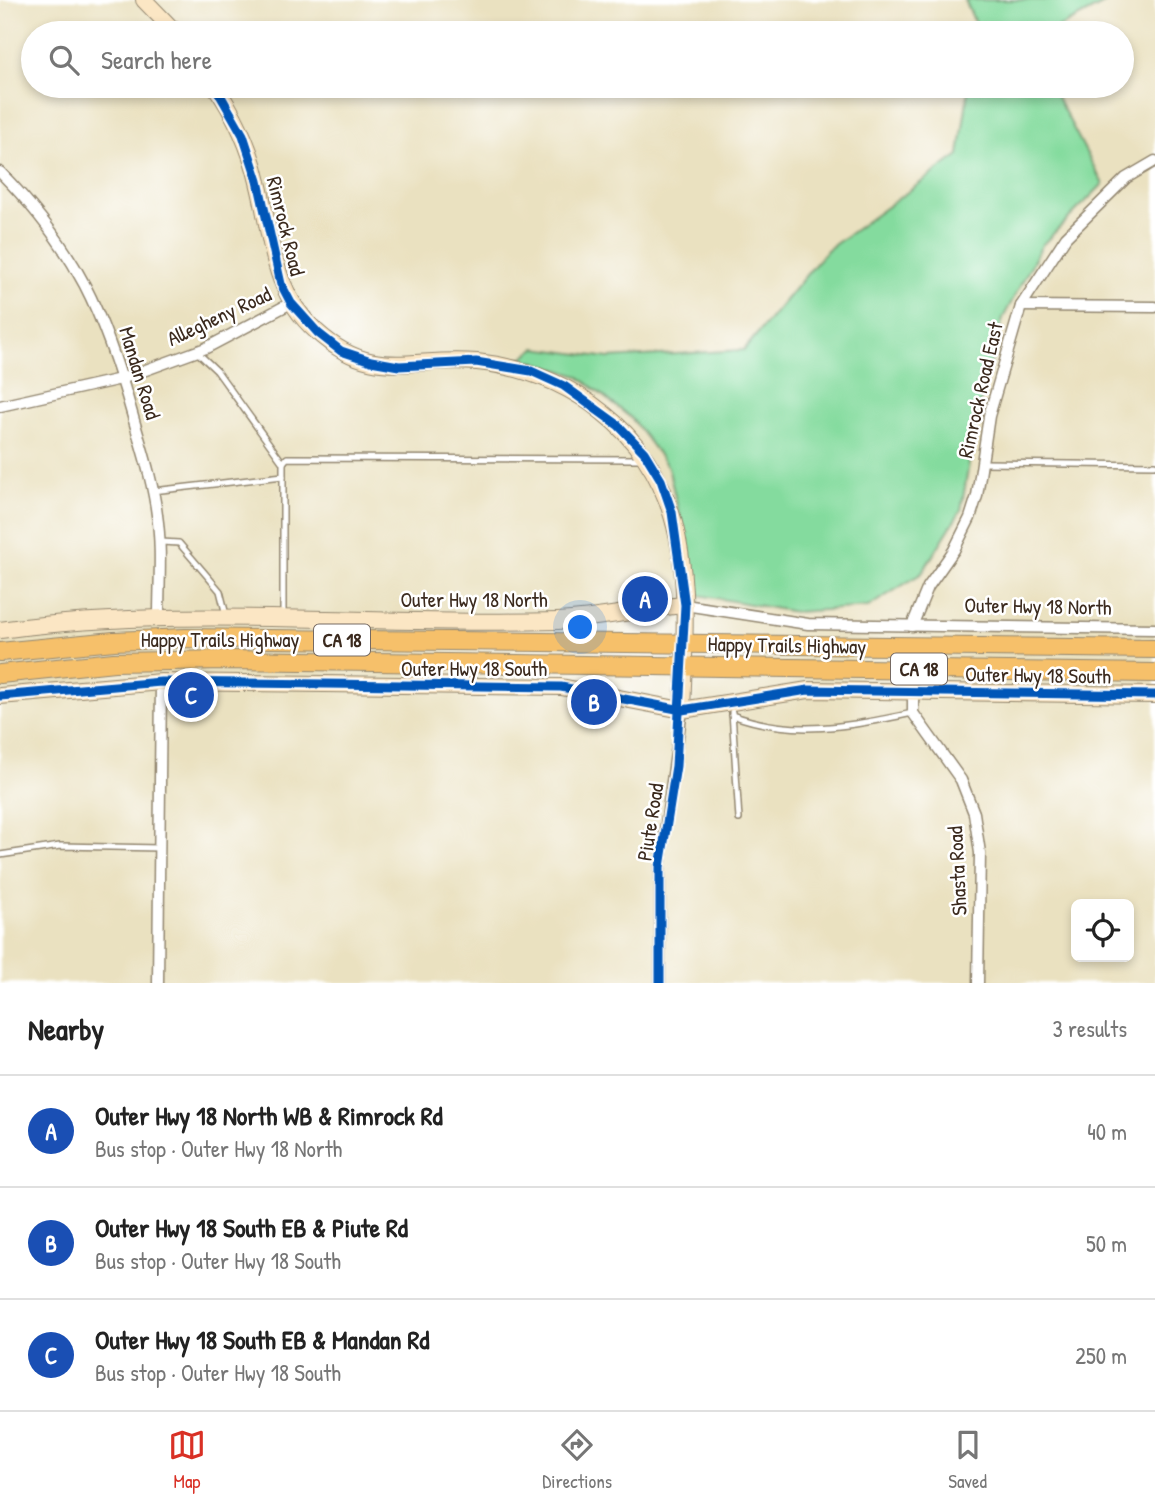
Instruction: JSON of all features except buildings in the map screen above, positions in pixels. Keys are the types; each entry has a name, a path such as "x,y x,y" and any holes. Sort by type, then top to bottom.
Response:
{"main road":[{"name":"Happy Trails Highway","path":"0,652 77,643 185,638 1155,649"},
{"name":"Happy Trails Highway","path":"0,674 114,662 225,660 1155,673"}],"street":[{"path":"144,0 164,21"},
{"name":"Rimrock Road","path":"222,98 243,135 258,181 274,265 291,303 318,333 341,351 371,362 400,366 477,362 531,372 564,386 618,425 646,456 661,480 672,512 685,605 683,666"},
{"name":"Rimrock Road East","path":"912,626 928,587 954,551 970,518 989,415 1021,306 1066,237 1126,178 1155,161"},
{"name":"Mandan Road","path":"0,172 34,207 66,250 99,309 153,491 158,542 159,617"},
{"name":"Allegheny Road","path":"0,406 121,379 197,352 291,303"},
{"path":"1021,306 1155,307"},
{"name":"Outer Hwy 18 North","path":"0,630 54,623 159,617 560,621 685,605 808,624 1155,629"},
{"name":"Piute Road","path":"660,983 660,867 681,710 683,666"},
{"path":"158,983 161,682"},
{"name":"Outer Hwy 18 South","path":"0,696 161,682 561,687 681,710 732,709 808,690 1155,695"},
{"path":"913,691 914,713"},
{"name":"Shasta Road","path":"914,713 961,780 974,813 979,853 978,983"}],"lane":[{"path":"197,352 217,371 283,463 282,618"},
{"path":"283,463 295,456 636,461 646,456"},
{"path":"982,463 1155,465"},
{"path":"153,491 283,476"},
{"path":"158,542 179,543 220,591 227,618"},
{"path":"732,709 767,727 799,729 872,721 914,713"},
{"path":"732,709 739,819"},
{"path":"0,855 61,846 160,848"}],"green space":[{"path":"965,0 1111,0 1072,21 974,21"},
{"path":"967,98 1057,98 1103,184 1042,245 1003,318 979,406 961,510 922,573 868,607 795,612 698,595 668,467 631,418 578,376 522,358 536,348 609,358 744,350 827,250 959,155"}],"cycle path":[{"path":"222,98 243,135 258,181 281,284 291,303 318,333 341,351 371,361 399,366 476,362 531,371 564,386 618,425 644,452 661,480 672,512 685,605 676,766 660,867 660,983"},
{"path":"0,696 161,682 561,687 682,710 808,690 1155,695"}],"place":[{"name":"Outer Hwy 18 North WB & Rimrock Rd","path":"645,599"},
{"name":"Outer Hwy 18 South EB & Mandan Rd","path":"191,695"},
{"name":"Outer Hwy 18 South EB & Piute Rd","path":"594,702"}]}
